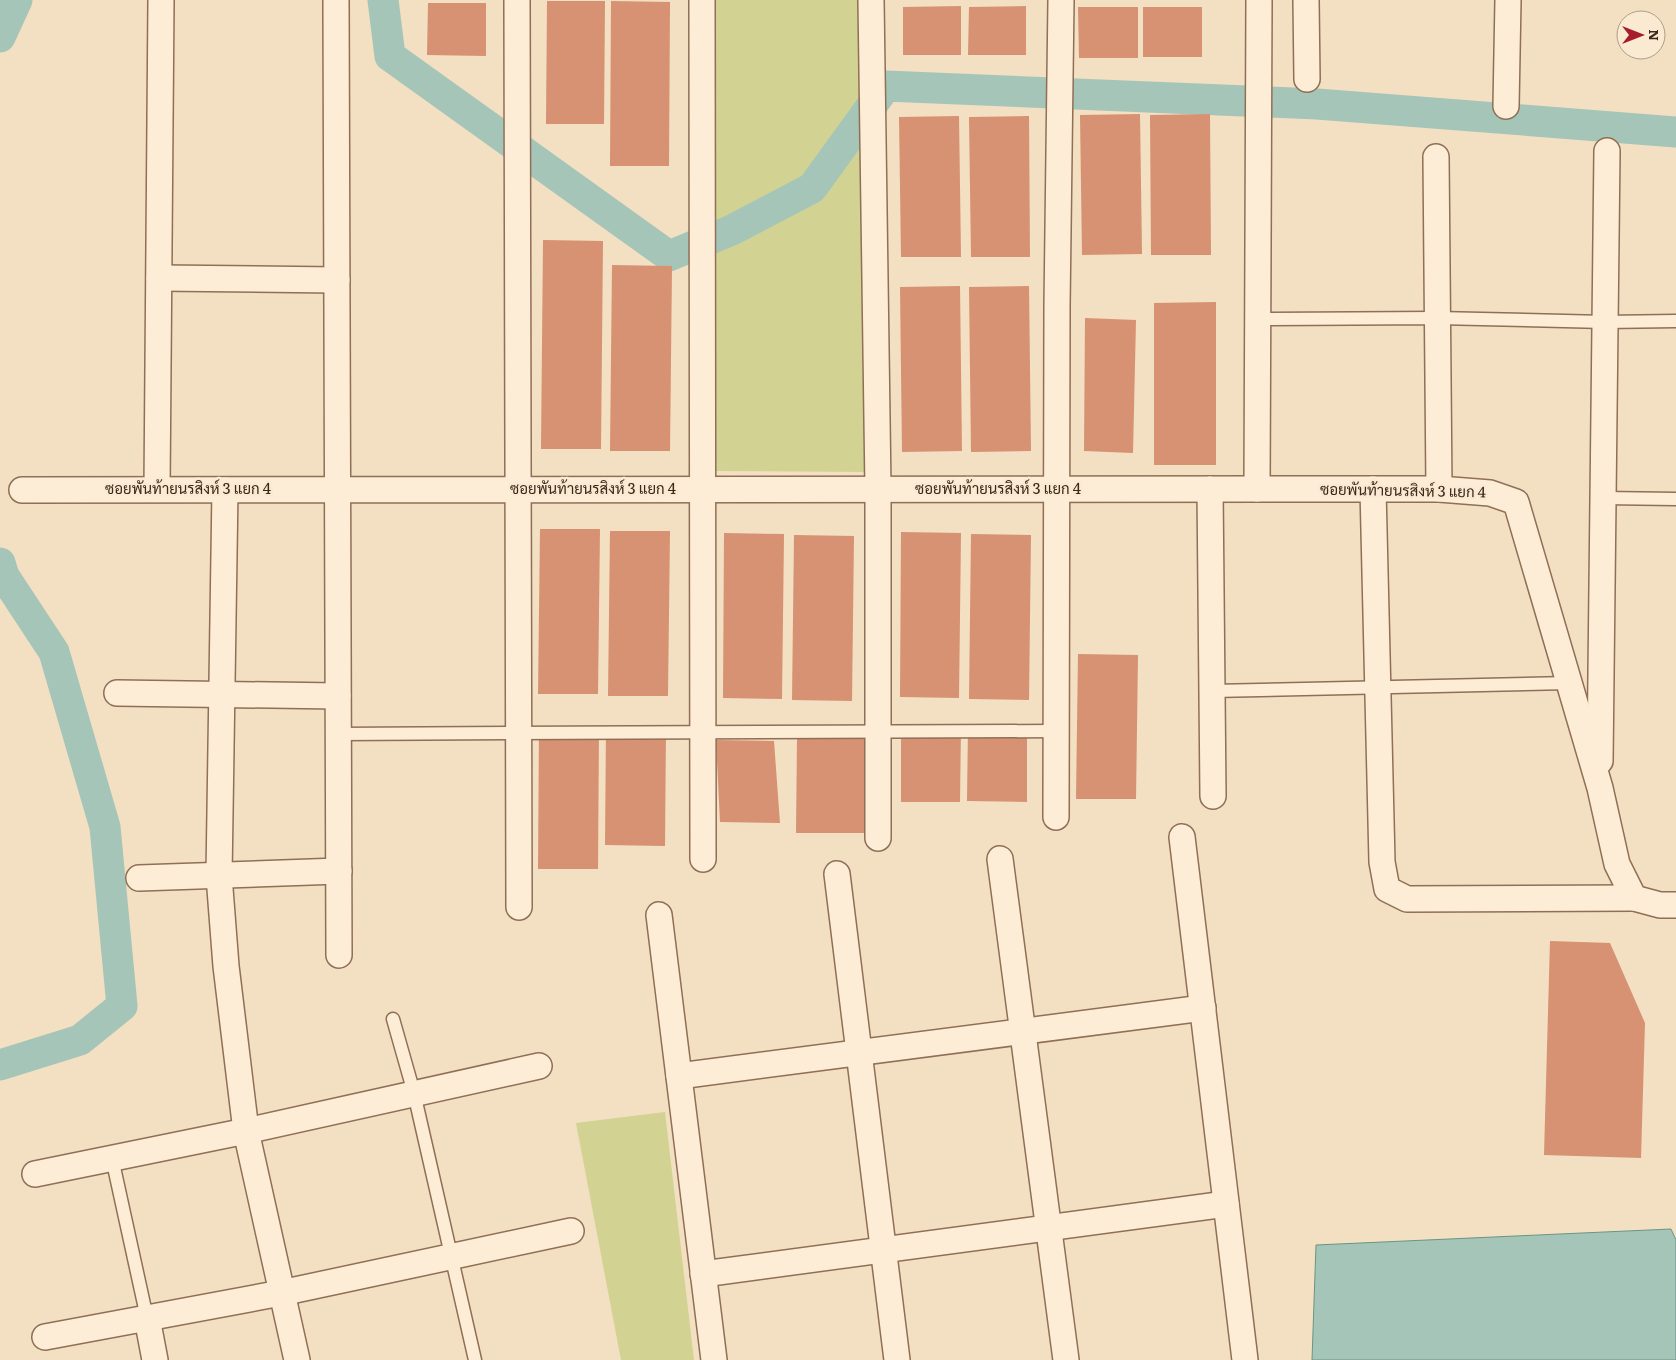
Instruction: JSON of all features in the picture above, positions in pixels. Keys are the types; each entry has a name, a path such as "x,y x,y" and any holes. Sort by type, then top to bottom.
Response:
{"street":[{"path":"157,489 161,0"},
{"path":"336,0 339,955"},
{"path":"518,0 520,907"},
{"path":"702,0 703,859"},
{"path":"871,0 878,489 878,838"},
{"path":"1056,817 1056,306 1061,0"},
{"path":"1257,489 1259,0"},
{"path":"1306,0 1308,79"},
{"path":"1506,106 1508,0"},
{"path":"1600,788 1607,151"},
{"path":"1436,157 1439,489"},
{"path":"159,278 337,280"},
{"path":"1210,489 1213,796"},
{"path":"1372,489 1382,862 1388,889 1407,899 1634,898 1660,905 1676,905"},
{"name":"ซอยพันท้ายนรสิงห์ 3 แยก 4","path":"22,490 1439,489 1490,492 1516,502 1600,788 1618,864 1634,898"},
{"path":"225,490 219,876 226,966 246,1131 297,1360"},
{"path":"117,693 221,696 338,696"},
{"path":"1182,837 1245,1360"},
{"path":"1000,859 1066,1360"},
{"path":"139,878 339,871"},
{"path":"837,874 897,1360"},
{"path":"659,915 714,1360"},
{"path":"679,1076 1203,1008"},
{"path":"34,1174 246,1131 539,1066"},
{"path":"703,1274 1226,1204"},
{"path":"45,1337 281,1292 571,1231"},
{"path":"147,1318 155,1360"}],"lane":[{"path":"1257,319 1437,318 1605,322 1676,321"},
{"path":"1603,498 1676,499"},
{"path":"1212,691 1569,683"},
{"path":"338,734 1056,731"},
{"path":"393,1019 414,1093 475,1360"},
{"path":"112,1158 147,1318"}],"green space":[{"path":"715,0 866,0 864,472 713,471"},
{"path":"665,1112 694,1360 621,1360 576,1123"}],"shaded area":[{"path":"1671,1229 1676,1240 1676,1360 1312,1360 1316,1245"}],"building":[{"path":"547,1 605,1 604,124 546,124"},
{"path":"611,1 670,2 669,166 610,166"},
{"path":"428,3 486,3 486,56 427,55"},
{"path":"961,6 961,55 903,55 903,7"},
{"path":"1026,6 1026,55 968,55 969,7"},
{"path":"1078,7 1138,7 1138,58 1079,58"},
{"path":"1143,7 1202,7 1202,57 1143,57"},
{"path":"1140,114 1142,254 1082,255 1080,115"},
{"path":"1210,114 1211,255 1151,255 1150,115"},
{"path":"959,116 961,257 901,257 899,117"},
{"path":"1029,116 1030,257 971,257 969,117"},
{"path":"543,240 603,241 601,449 541,449"},
{"path":"612,265 672,266 670,451 610,451"},
{"path":"960,286 962,451 902,452 900,287"},
{"path":"1029,286 1031,451 971,452 969,287"},
{"path":"1216,302 1216,465 1154,465 1154,303"},
{"path":"1085,318 1136,320 1133,453 1084,451"},
{"path":"540,529 600,529 598,694 538,694"},
{"path":"610,531 670,531 668,696 608,696"},
{"path":"901,532 961,533 959,698 900,697"},
{"path":"724,533 784,534 782,699 723,698"},
{"path":"971,534 1031,535 1029,700 969,699"},
{"path":"794,535 854,536 852,701 792,700"},
{"path":"1078,654 1138,655 1136,799 1076,799"},
{"path":"539,726 599,727 598,869 538,869"},
{"path":"606,726 666,727 665,846 605,845"},
{"path":"968,726 1027,727 1027,802 967,801"},
{"path":"901,727 961,728 960,802 901,802"},
{"path":"797,739 865,739 865,833 796,833"},
{"path":"716,740 774,741 780,823 720,822"},
{"path":"1550,941 1610,943 1645,1023 1641,1158 1544,1155"}],"waterway":[{"path":"0,37 17,0"},
{"path":"383,0 390,56 669,256 732,230 812,188 886,86 1317,104 1676,132"},
{"path":"0,563 4,576 54,652 105,827 122,1006 80,1040 0,1065"}]}
